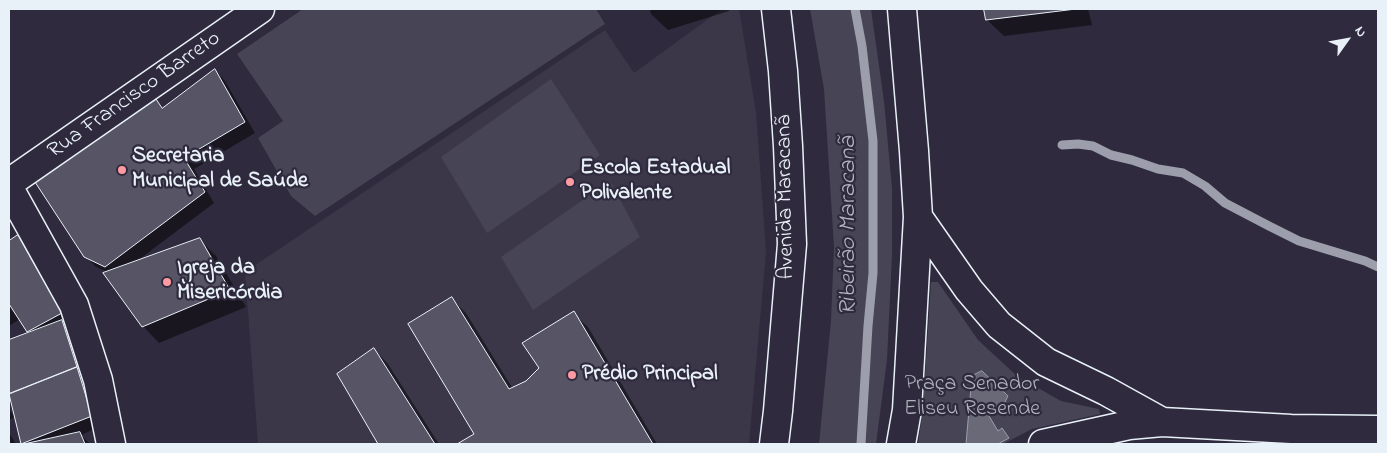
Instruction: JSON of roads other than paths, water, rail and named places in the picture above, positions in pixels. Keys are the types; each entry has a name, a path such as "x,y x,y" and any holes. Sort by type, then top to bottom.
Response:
{"main road":[{"name":"Rua Francisco Barreto","path":"9,183 260,9"},
{"name":"Avenida Maracanã","path":"774,444 792,244 786,108 776,9"},
{"path":"901,444 907,410 918,217 902,9"},
{"path":"9,188 74,305 98,380 111,444"},
{"path":"918,217 970,290 999,325 1046,362 1106,391 1162,422"},
{"path":"1043,444 1129,425 1162,422 1291,429 1378,430"}],"water":[{"path":"982,371 1008,396 1003,406 989,416 998,431 1002,428 1009,438 998,444 966,444 972,376"}],"waterway":[{"name":"Ribeirão Maracanã","path":"855,9 862,46 873,141 873,273 861,444"},
{"path":"1062,145 1078,144 1093,146 1111,155 1158,169 1183,173 1205,186 1225,203 1299,241 1365,261 1378,267"}],"place":[{"name":"Secretaria Municipal de Saúde","path":"122,170"},
{"name":"Escola Estadual Polivalente","path":"570,182"},
{"name":"Igreja da Misericórdia","path":"167,282"},
{"name":"Prédio Principal","path":"572,375"}],"park label":[{"name":"Praça Senador Eliseu Resende","path":"972,398"}]}
